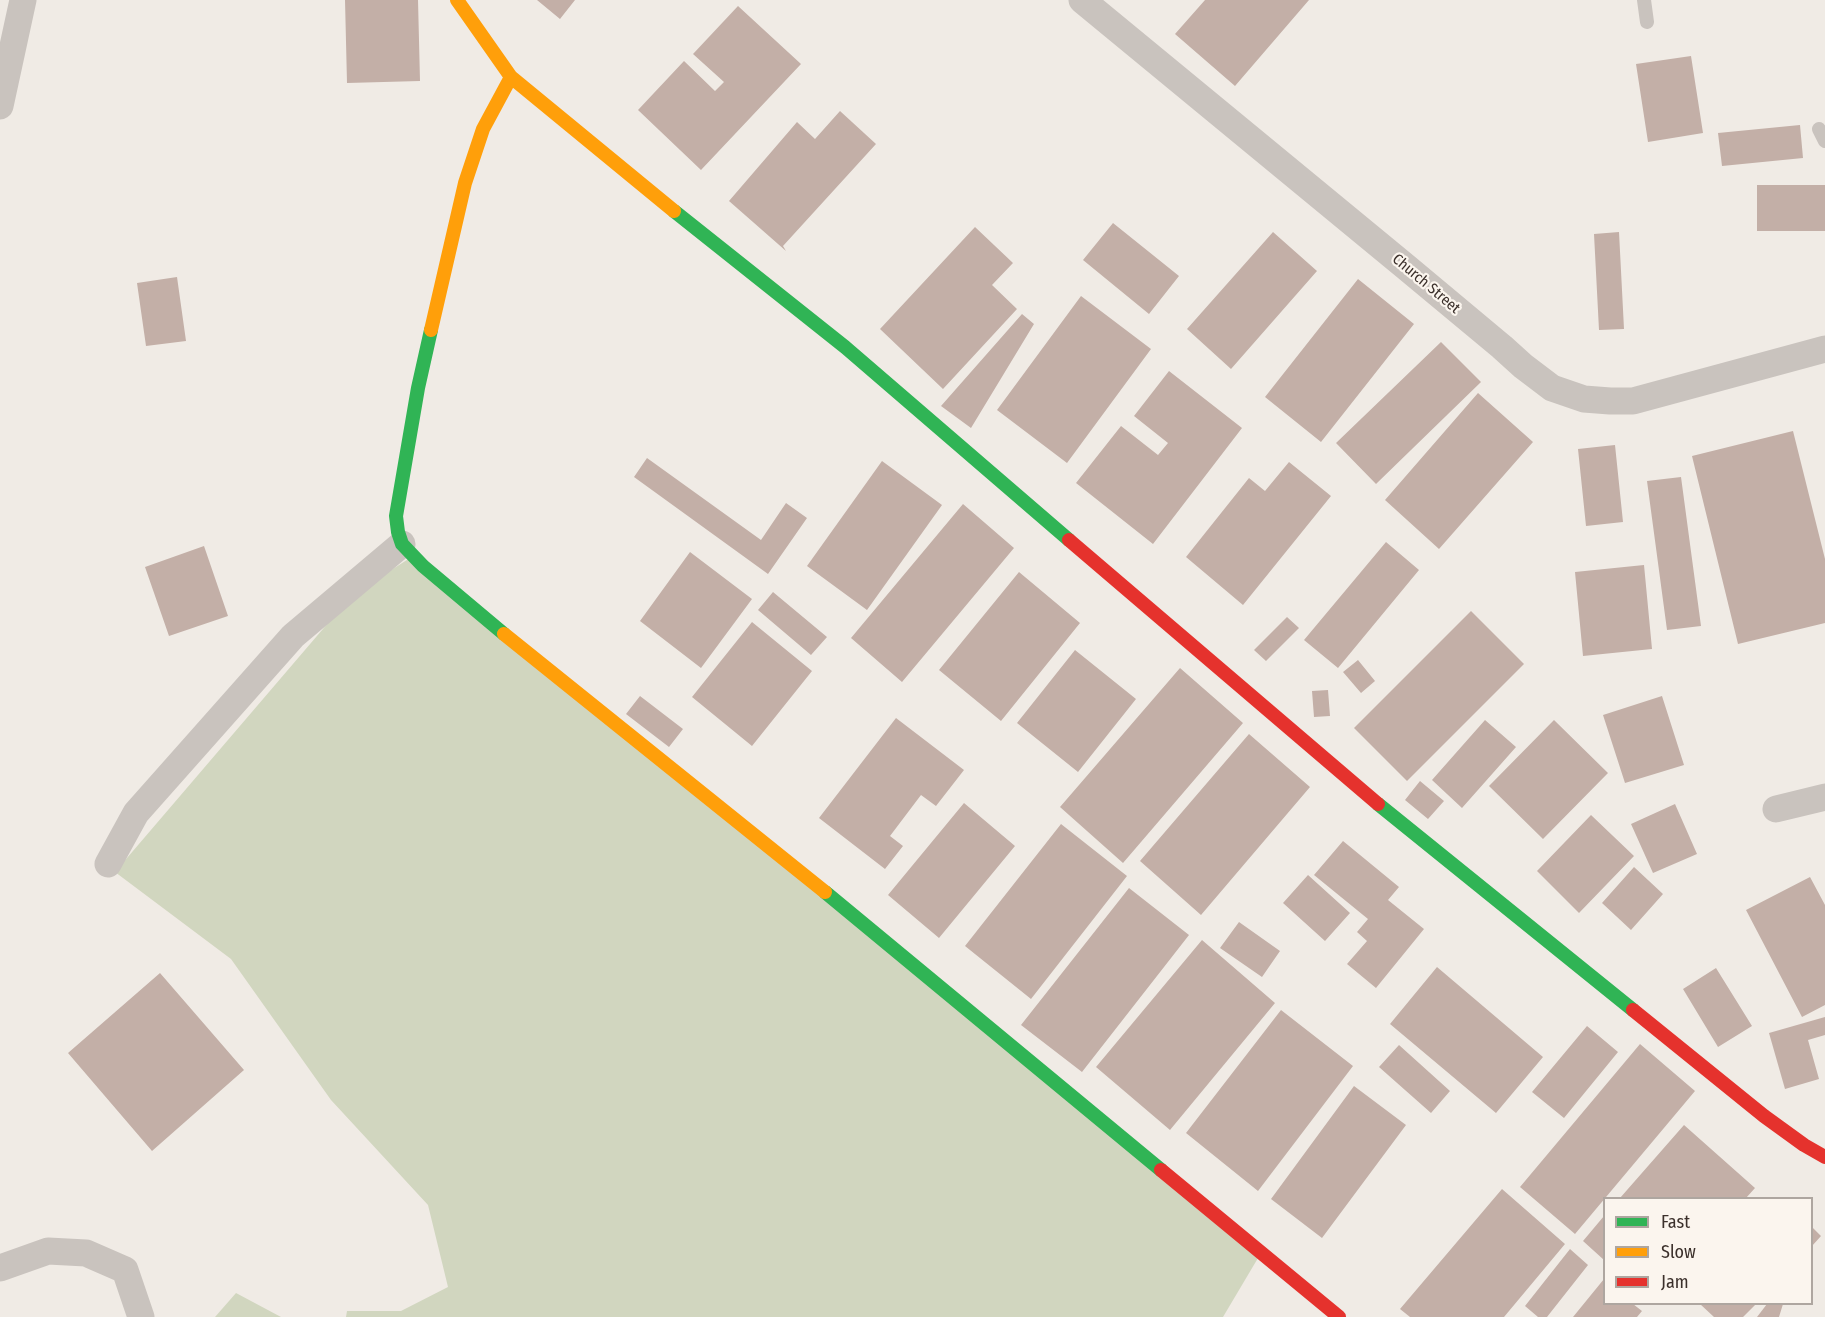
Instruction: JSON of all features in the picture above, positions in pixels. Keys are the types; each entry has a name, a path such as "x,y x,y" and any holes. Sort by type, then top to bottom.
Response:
{"street":[{"path":"0,106 23,0"},
{"path":"457,0 511,77 687,222 845,347 1353,783 1764,1116 1825,1157"},
{"name":"Church Street","path":"1082,0 1552,388 1584,399 1633,401 1825,349"},
{"path":"511,77 483,129 460,206 418,388 396,516 402,544 460,599 877,934 1339,1317"},
{"path":"108,864 136,813 293,636 402,544"},
{"path":"1776,808 1825,797"},
{"path":"0,1268 48,1251 86,1252 125,1270 141,1317"}],"lane":[{"path":"1644,0 1647,22"}],"green space":[{"path":"410,558 1261,1253 1223,1317 346,1317 347,1311 401,1311 448,1287 428,1205 331,1100 231,959 115,872 352,595"},
{"path":"236,1293 281,1317 215,1317"}],"building":[{"path":"345,0 418,0 420,81 347,83"},
{"path":"537,0 575,0 560,19"},
{"path":"1205,0 1309,0 1235,86 1175,34"},
{"path":"738,6 801,64 701,170 638,110 684,61 715,91 724,82 693,54"},
{"path":"1691,56 1703,133 1648,142 1636,64"},
{"path":"840,111 876,144 783,246 786,251 729,201 797,122 815,139"},
{"path":"1800,125 1803,158 1722,166 1718,133"},
{"path":"1757,185 1825,185 1825,231 1757,231"},
{"path":"1113,223 1179,276 1149,314 1083,260"},
{"path":"975,227 1013,263 992,285 1017,309 943,389 880,329"},
{"path":"1273,232 1317,271 1231,369 1187,329"},
{"path":"1619,232 1624,329 1599,330 1594,234"},
{"path":"177,277 186,341 146,346 137,283"},
{"path":"1358,279 1414,324 1321,442 1265,397"},
{"path":"1081,296 1151,349 1067,463 997,410"},
{"path":"1022,314 1034,324 971,428 941,406"},
{"path":"1441,342 1481,382 1376,484 1336,443"},
{"path":"1169,371 1242,428 1153,544 1076,483 1121,426 1158,455 1168,443 1134,416"},
{"path":"1478,393 1533,442 1439,549 1385,500"},
{"path":"1793,431 1825,559 1825,623 1738,644 1692,456"},
{"path":"1615,445 1623,522 1586,526 1578,449"},
{"path":"647,458 761,540 786,503 807,518 768,574 634,477"},
{"path":"882,461 942,505 867,610 807,566"},
{"path":"1289,462 1331,496 1243,605 1186,557 1249,478 1265,491"},
{"path":"1681,477 1701,626 1667,630 1647,481"},
{"path":"963,504 1014,548 902,682 851,638"},
{"path":"1386,542 1419,570 1338,668 1304,640"},
{"path":"204,546 228,616 169,636 145,567"},
{"path":"690,552 752,599 701,668 640,621"},
{"path":"1644,565 1652,649 1583,656 1575,572"},
{"path":"1019,572 1080,623 1001,721 939,670"},
{"path":"773,592 827,637 811,655 758,610"},
{"path":"1471,611 1524,664 1407,781 1354,728"},
{"path":"1287,617 1299,628 1266,661 1254,650"},
{"path":"752,622 812,671 752,746 692,697"},
{"path":"1075,650 1136,699 1078,772 1017,723"},
{"path":"1358,660 1375,681 1361,693 1343,672"},
{"path":"1180,668 1243,723 1123,863 1060,807"},
{"path":"1328,690 1330,716 1314,717 1312,691"},
{"path":"640,696 683,729 669,747 626,714"},
{"path":"1662,696 1684,765 1625,783 1603,715"},
{"path":"896,718 964,770 936,806 921,795 890,836 903,846 885,869 819,818"},
{"path":"1485,720 1516,747 1462,808 1432,780"},
{"path":"1554,720 1608,773 1543,839 1489,786"},
{"path":"1249,734 1310,787 1201,915 1140,861"},
{"path":"1420,781 1444,801 1428,819 1405,800"},
{"path":"964,803 1015,846 939,938 888,895"},
{"path":"1675,804 1697,854 1653,873 1631,824"},
{"path":"1591,815 1634,856 1579,913 1537,871"},
{"path":"1061,824 1127,876 1031,999 965,946"},
{"path":"1343,841 1399,887 1388,900 1424,929 1376,988 1347,964 1367,941 1357,932 1368,919 1314,875"},
{"path":"1634,867 1663,894 1631,930 1602,903"},
{"path":"1308,875 1350,913 1325,941 1283,903"},
{"path":"1810,877 1825,905 1825,1005 1802,1017 1746,910"},
{"path":"1129,888 1189,935 1082,1072 1021,1025"},
{"path":"1239,922 1280,951 1262,977 1220,948"},
{"path":"1202,940 1275,1003 1170,1130 1096,1067"},
{"path":"1437,967 1543,1057 1496,1113 1390,1024"},
{"path":"1716,968 1752,1026 1718,1047 1683,989"},
{"path":"160,973 244,1070 152,1151 68,1053"},
{"path":"1281,1010 1353,1066 1258,1191 1186,1133"},
{"path":"1825,1017 1825,1035 1808,1040 1819,1079 1785,1089 1769,1033"},
{"path":"1587,1026 1618,1052 1564,1118 1532,1092"},
{"path":"1640,1044 1695,1091 1606,1197 1603,1197 1603,1201 1575,1234 1520,1187"},
{"path":"1399,1045 1450,1091 1431,1113 1379,1067"},
{"path":"1354,1086 1406,1125 1322,1238 1271,1199"},
{"path":"1684,1125 1755,1188 1747,1197 1621,1197"},
{"path":"1502,1189 1565,1244 1504,1317 1410,1317 1400,1309"},
{"path":"1603,1217 1603,1259 1583,1241"},
{"path":"1813,1228 1821,1236 1813,1245"},
{"path":"1570,1249 1588,1265 1547,1317 1538,1317 1525,1306"},
{"path":"1603,1280 1603,1305 1634,1305 1642,1311 1637,1317 1573,1317"},
{"path":"1701,1305 1755,1305 1743,1317 1714,1317"},
{"path":"1766,1305 1783,1305 1779,1317 1757,1317"}],"traffic: fast":[{"path":"674,211 845,347 1069,540"},
{"path":"431,330 418,388 396,516 398,532 402,544 423,566 504,634"},
{"path":"1378,804 1633,1010"},
{"path":"825,892 1161,1170"}],"traffic: slow":[{"path":"457,0 511,77 674,211"},
{"path":"431,330 465,183 483,129 511,77"},
{"path":"504,634 825,892"}],"traffic: jam":[{"path":"1069,540 1378,804"},
{"path":"1633,1010 1764,1116 1825,1157"},
{"path":"1161,1170 1339,1317"}]}
